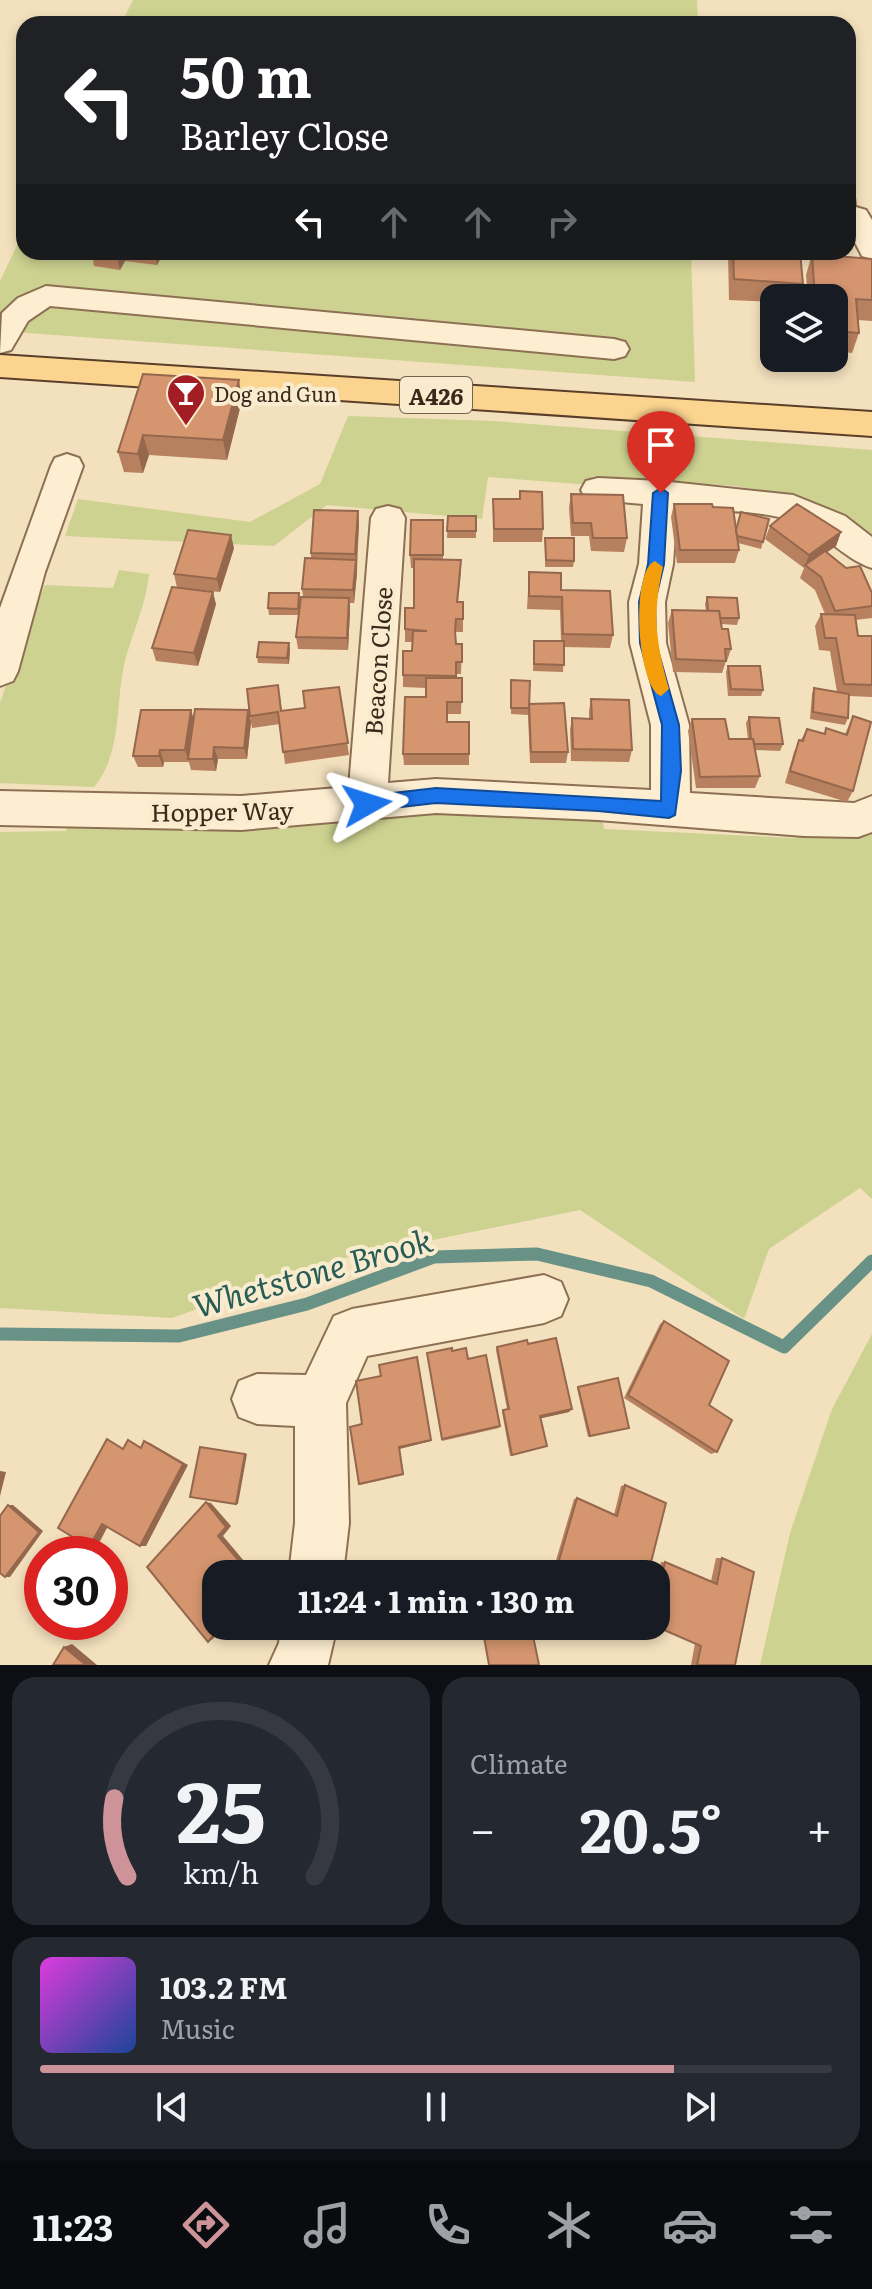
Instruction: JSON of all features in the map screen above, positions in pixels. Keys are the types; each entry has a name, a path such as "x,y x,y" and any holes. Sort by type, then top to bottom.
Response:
{"main road":[{"name":"A426","path":"0,366 872,424"}],"street":[{"path":"856,216 872,250"},
{"path":"0,343 16,313 28,303 46,296 614,349"},
{"path":"0,671 14,569 72,481"},
{"path":"598,490 661,493 793,507 833,525 872,555"},
{"path":"661,493 656,564 647,602 648,643 670,725 672,771 669,810"},
{"name":"Beacon Close","path":"367,804 388,518"},
{"name":"Hopper Way","path":"0,808 241,813 436,796 858,820 872,813"},
{"path":"318,1560 322,1523 320,1401 352,1334 544,1299"},
{"path":"257,1399 320,1401"}],"green space":[{"path":"133,0 697,0 698,16 125,16"},
{"path":"16,248 16,260 691,260 695,382 0,331 0,281"},
{"path":"348,416 493,421 872,450 872,540 838,514 794,495 735,486 593,476 591,485 488,477 482,519 327,505 274,546 65,536 78,499 250,522 320,484"},
{"path":"119,570 149,574 143,606 122,674 114,742 103,773 94,787 0,783 0,703 45,585 113,588"},
{"path":"448,806 602,817 604,829 794,838 872,828 872,1199 860,1188 769,1249 744,1319 580,1210 335,1260 172,1318 0,1308 0,832 66,831 68,821"},
{"path":"872,1334 872,1665 760,1665 790,1533 832,1409"}],"building":[{"path":"872,259 872,300 856,299 859,333 848,332 848,284 814,284 812,260"},
{"path":"733,260 801,260 803,284 734,279"},
{"path":"143,374 239,380 223,440 143,435 138,454 118,452"},
{"path":"520,491 542,492 543,529 494,529 493,499 520,499"},
{"path":"571,494 623,495 627,538 593,538 591,523 573,523"},
{"path":"674,504 712,504 713,507 733,508 739,550 680,550"},
{"path":"797,504 841,532 809,555 770,526"},
{"path":"314,510 358,511 355,554 311,553"},
{"path":"741,512 769,519 763,542 737,536"},
{"path":"448,516 476,516 476,531 447,531"},
{"path":"411,520 443,520 443,555 410,555"},
{"path":"188,530 231,535 217,579 174,574"},
{"path":"545,538 574,538 574,561 546,560"},
{"path":"825,551 846,568 860,566 872,593 872,606 835,611 821,577 805,565"},
{"path":"305,558 356,560 353,590 302,589"},
{"path":"414,559 461,560 457,602 463,602 463,619 456,619 455,631 456,644 462,644 462,662 456,662 456,676 403,675 403,651 412,651 413,631 427,631 405,629 405,608 414,608"},
{"path":"529,572 561,573 561,590 610,591 613,635 563,634 562,597 529,596"},
{"path":"172,587 213,592 194,653 152,648"},
{"path":"269,593 299,593 298,609 268,608"},
{"path":"301,597 349,598 347,638 296,637"},
{"path":"707,597 737,598 739,618 720,618 719,611 708,611"},
{"path":"672,610 719,611 722,629 728,629 731,649 725,649 726,661 676,659"},
{"path":"821,614 855,615 858,636 872,636 872,685 844,684 836,638 825,638"},
{"path":"534,641 564,641 564,665 534,664"},
{"path":"259,642 289,643 287,658 257,657"},
{"path":"728,666 760,666 763,690 731,689"},
{"path":"426,678 462,678 462,702 447,702 447,722 469,722 469,754 403,754 405,697 426,697"},
{"path":"511,680 530,681 529,708 511,708"},
{"path":"278,685 281,711 305,708 303,691 339,687 348,743 283,752 278,712 250,716 247,689"},
{"path":"814,688 849,694 848,718 813,712"},
{"path":"591,699 629,700 632,750 573,749 572,718 592,719"},
{"path":"564,703 568,752 531,752 529,704"},
{"path":"195,709 248,710 244,748 214,747 213,759 188,759"},
{"path":"141,710 191,710 185,750 160,750 159,756 133,756"},
{"path":"853,716 871,722 853,791 790,771 799,740 803,741 807,729 825,734 826,728 847,735"},
{"path":"749,717 779,718 783,744 754,744"},
{"path":"692,719 725,719 729,739 753,739 760,776 700,777"},
{"path":"664,1321 729,1361 709,1405 732,1420 717,1452 628,1395"},
{"path":"556,1338 572,1409 540,1416 547,1446 512,1455 503,1410 509,1409 497,1347"},
{"path":"452,1348 452,1351 466,1348 468,1359 486,1355 500,1426 442,1439 427,1353"},
{"path":"417,1357 431,1440 399,1447 403,1474 359,1484 350,1427 362,1424 356,1381 381,1376 379,1365"},
{"path":"618,1378 629,1428 590,1436 578,1387"},
{"path":"107,1439 123,1449 128,1440 141,1448 144,1441 183,1464 140,1546 128,1536 102,1524 95,1536 71,1536 58,1528"},
{"path":"200,1447 245,1454 236,1504 190,1497"},
{"path":"625,1485 666,1503 652,1560 559,1560 577,1498 617,1516"},
{"path":"206,1502 226,1527 218,1536 238,1560 202,1560 202,1635 147,1567"},
{"path":"8,1505 39,1532 36,1536 24,1536 24,1552 5,1577 0,1573 0,1516"},
{"path":"722,1558 754,1572 735,1665 697,1665 701,1646 670,1633 670,1564 717,1584"},
{"path":"485,1640 534,1640 539,1665 489,1665"},
{"path":"64,1647 86,1665 53,1665"}],"waterway":[{"name":"Whetstone Brook","path":"0,1334 179,1336 307,1304 434,1257 537,1254 651,1281 784,1347 872,1261"}],"slow traffic":[{"path":"655,567 647,602 648,643 661,689"}],"place":[{"name":"Dog and Gun","path":"186,427"}],"route":[{"path":"367,804 436,796 598,803 669,810 672,771 670,725 648,643 647,602 656,564 661,493"}]}
